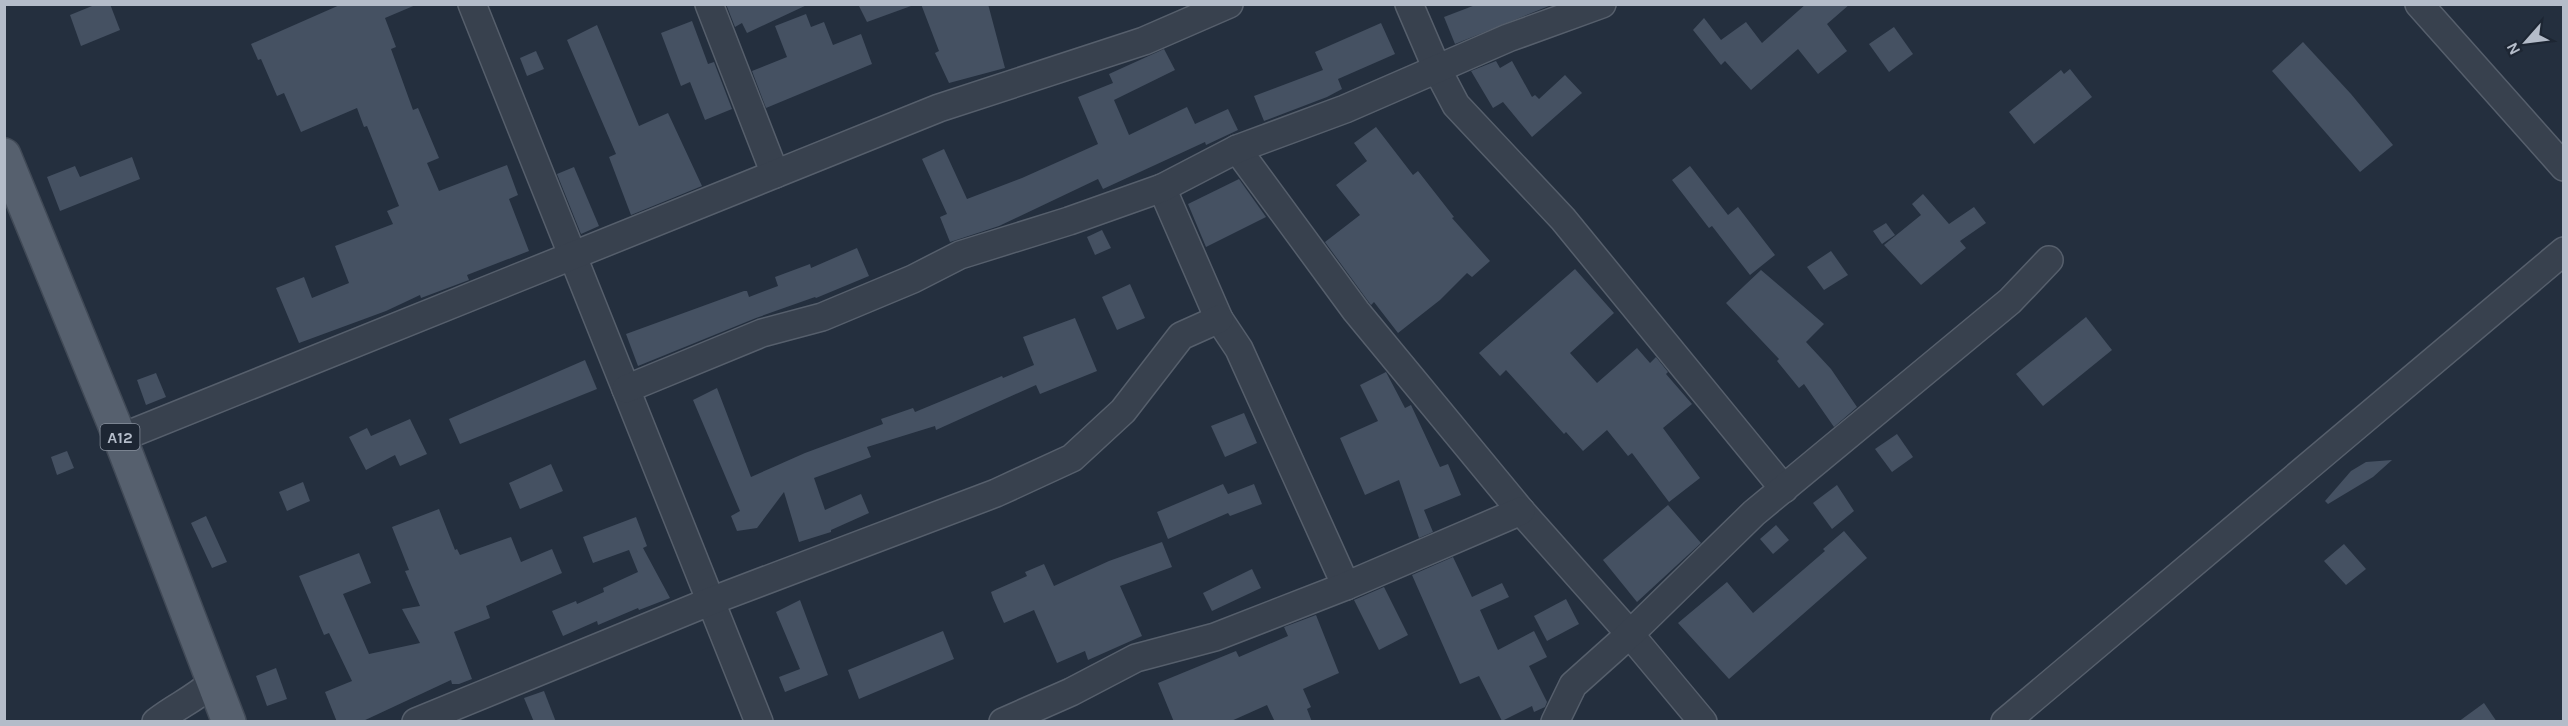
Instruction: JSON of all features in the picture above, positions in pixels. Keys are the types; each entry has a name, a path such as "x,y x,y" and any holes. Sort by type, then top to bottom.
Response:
{"main road":[{"name":"A12","path":"4,155 120,438 229,722"}],"street":[{"path":"472,4 759,722"},
{"path":"709,4 775,174"},
{"path":"120,438 939,108 1144,41 1229,4"},
{"path":"1409,4 1437,69 1456,105 1563,219 1784,489"},
{"path":"627,389 762,333 822,317 913,279 960,255 1069,221 1162,188 1237,149 1345,109 1508,38 1602,4"},
{"path":"2419,4 2564,167"},
{"path":"1237,149 1356,311 1521,511 1630,634 1703,722"},
{"path":"1162,188 1219,319 1239,349 1346,586"},
{"path":"2005,722 2564,251"},
{"path":"1555,722 1573,685 1630,634 1754,513 2010,301 2049,260"},
{"path":"416,722 711,601 996,493 1072,458 1123,411 1181,336 1219,319"},
{"path":"1003,722 1071,692 1136,658 1215,638 1346,586 1521,511"},
{"path":"156,722 171,710 196,698 213,682"}],"building":[{"path":"97,4 110,4 120,30 81,46 70,15"},
{"path":"342,4 418,4 385,18 396,47 391,49 413,110 418,108 439,158 427,163 439,191 507,165 518,195 509,199 529,251 467,275 469,280 421,298 420,295 386,311 299,343 276,288 304,277 312,298 349,283 335,246 393,224 387,211 399,206 367,126 364,127 357,108 301,132 284,93 277,96 261,59 258,60 251,44"},
{"path":"726,4 809,4 747,33 742,23 735,27"},
{"path":"858,4 911,4 911,6 867,22"},
{"path":"921,4 988,4 1005,68 949,83 935,53 939,51"},
{"path":"1478,4 1554,4 1455,44 1444,17"},
{"path":"1806,4 1850,4 1827,24 1847,51 1818,74 1798,49 1751,90 1725,61 1721,65 1693,30 1704,18 1721,40 1746,22 1762,43"},
{"path":"806,14 811,27 824,22 833,45 861,34 872,64 766,108 752,71 787,57 775,26"},
{"path":"692,21 708,64 714,62 732,109 705,120 690,82 681,86 661,33"},
{"path":"1381,23 1395,54 1338,79 1342,89 1327,97 1264,121 1254,96 1323,70 1315,52"},
{"path":"597,25 639,126 668,113 702,186 631,215 609,157 616,154 567,40"},
{"path":"1894,27 1913,54 1889,72 1869,44"},
{"path":"2303,42 2351,94 2393,145 2360,172 2272,71"},
{"path":"1164,49 1175,70 1114,100 1129,135 1187,107 1195,124 1228,109 1238,130 1206,145 1205,142 1103,189 1098,179 999,226 950,242 940,217 947,214 922,159 944,149 967,199 1022,178 1098,144 1078,97 1113,83 1109,74"},
{"path":"536,51 544,69 527,76 520,58"},
{"path":"1496,61 1500,68 1512,61 1532,97 1535,95 1539,99 1565,75 1582,93 1532,137 1503,102 1493,108 1471,71"},
{"path":"2070,69 2092,97 2034,144 2009,112 2061,70 2064,74"},
{"path":"1376,127 1413,175 1418,171 1454,217 1452,218 1490,261 1472,277 1467,273 1440,300 1398,333 1374,302 1371,305 1325,242 1360,215 1336,185 1367,161 1354,143"},
{"path":"132,157 140,179 60,211 47,177 75,166 80,177"},
{"path":"1690,166 1728,215 1738,207 1775,255 1750,275 1712,226 1709,228 1672,180"},
{"path":"574,167 599,226 581,234 557,174"},
{"path":"1239,179 1266,217 1206,247 1188,204"},
{"path":"1923,194 1949,224 1974,207 1986,223 1960,241 1966,248 1921,285 1884,245 1921,215 1912,204"},
{"path":"1886,223 1895,235 1882,244 1873,231"},
{"path":"1102,230 1111,248 1095,255 1087,237"},
{"path":"857,248 869,276 816,298 756,318 638,366 626,334 744,291 747,291 749,297 778,286 775,277 810,264 811,268"},
{"path":"1831,251 1848,275 1824,290 1807,267"},
{"path":"1575,269 1614,313 1570,353 1597,383 1637,348 1650,363 1656,357 1668,372 1666,374 1692,404 1663,428 1700,478 1669,502 1632,453 1628,456 1607,430 1583,451 1566,432 1564,434 1506,370 1500,376 1479,353"},
{"path":"1761,270 1824,324 1806,342 1831,369 1857,407 1834,427 1804,384 1799,388 1777,361 1779,359 1726,303"},
{"path":"1130,284 1145,318 1117,330 1102,297"},
{"path":"2086,317 2112,350 2043,406 2016,374"},
{"path":"1075,318 1097,371 1040,394 1036,385 936,430 935,426 867,447 871,457 814,478 825,510 861,494 869,513 831,532 799,542 784,492 757,528 737,531 731,516 740,511 693,400 717,388 751,477 805,453 883,424 881,419 913,408 915,412 1034,365 1023,337"},
{"path":"585,360 597,389 460,444 449,419"},
{"path":"1386,372 1405,408 1411,405 1440,467 1448,464 1461,495 1424,510 1433,532 1419,538 1399,480 1365,495 1340,438 1378,421 1360,385"},
{"path":"156,373 166,397 146,405 137,380"},
{"path":"1244,413 1257,443 1225,457 1211,426"},
{"path":"410,419 427,454 400,466 395,455 366,470 349,437 367,428 371,436"},
{"path":"1897,434 1913,457 1892,472 1875,449"},
{"path":"67,451 74,468 57,475 51,457"},
{"path":"2392,460 2373,477 2328,504 2325,501 2351,471 2366,462"},
{"path":"551,464 563,491 520,509 509,483"},
{"path":"303,482 310,501 287,511 279,492"},
{"path":"1223,484 1228,494 1254,484 1262,504 1230,516 1228,513 1168,539 1157,512"},
{"path":"1837,485 1854,511 1832,529 1813,503"},
{"path":"1668,505 1701,543 1637,602 1603,560"},
{"path":"439,509 455,550 457,549 460,555 511,537 521,562 552,549 562,573 486,606 490,618 454,632 472,679 459,684 452,684 451,680 361,722 337,722 325,692 352,681 329,633 324,635 299,576 359,553 371,583 343,594 369,654 420,643 402,609 420,606 405,571 409,570 392,527"},
{"path":"206,516 227,562 212,568 191,523"},
{"path":"636,517 647,546 643,548 670,598 639,610 638,608 598,625 597,621 563,636 552,611 576,601 577,604 604,592 603,588 638,572 629,550 593,563 583,537"},
{"path":"1776,525 1789,540 1773,554 1760,539"},
{"path":"1844,531 1867,558 1729,679 1678,623 1727,582 1753,613 1825,551 1823,549"},
{"path":"1162,542 1172,567 1120,586 1142,636 1088,660 1085,651 1057,663 1034,610 1004,623 991,592 1027,576 1025,572 1044,564 1054,586 1109,561"},
{"path":"2344,544 2366,569 2346,585 2324,561"},
{"path":"1453,557 1472,597 1502,583 1509,597 1480,610 1498,650 1534,631 1547,657 1529,666 1547,702 1545,707 1534,712 1532,706 1502,721 1479,676 1460,684 1412,575"},
{"path":"1252,569 1261,588 1212,611 1203,593"},
{"path":"1384,587 1408,635 1379,650 1354,600"},
{"path":"1566,599 1579,624 1547,641 1534,616"},
{"path":"800,600 828,675 785,692 779,677 800,669 776,612"},
{"path":"1316,615 1339,673 1303,689 1311,707 1307,709 1312,722 1275,722 1267,705 1229,722 1174,722 1158,683 1236,651 1239,657 1288,636 1284,627"},
{"path":"943,631 954,659 859,699 848,670"},
{"path":"276,668 287,699 267,706 256,676"},
{"path":"544,691 556,722 534,722 524,698"},
{"path":"2484,703 2497,722 2458,722"}]}
